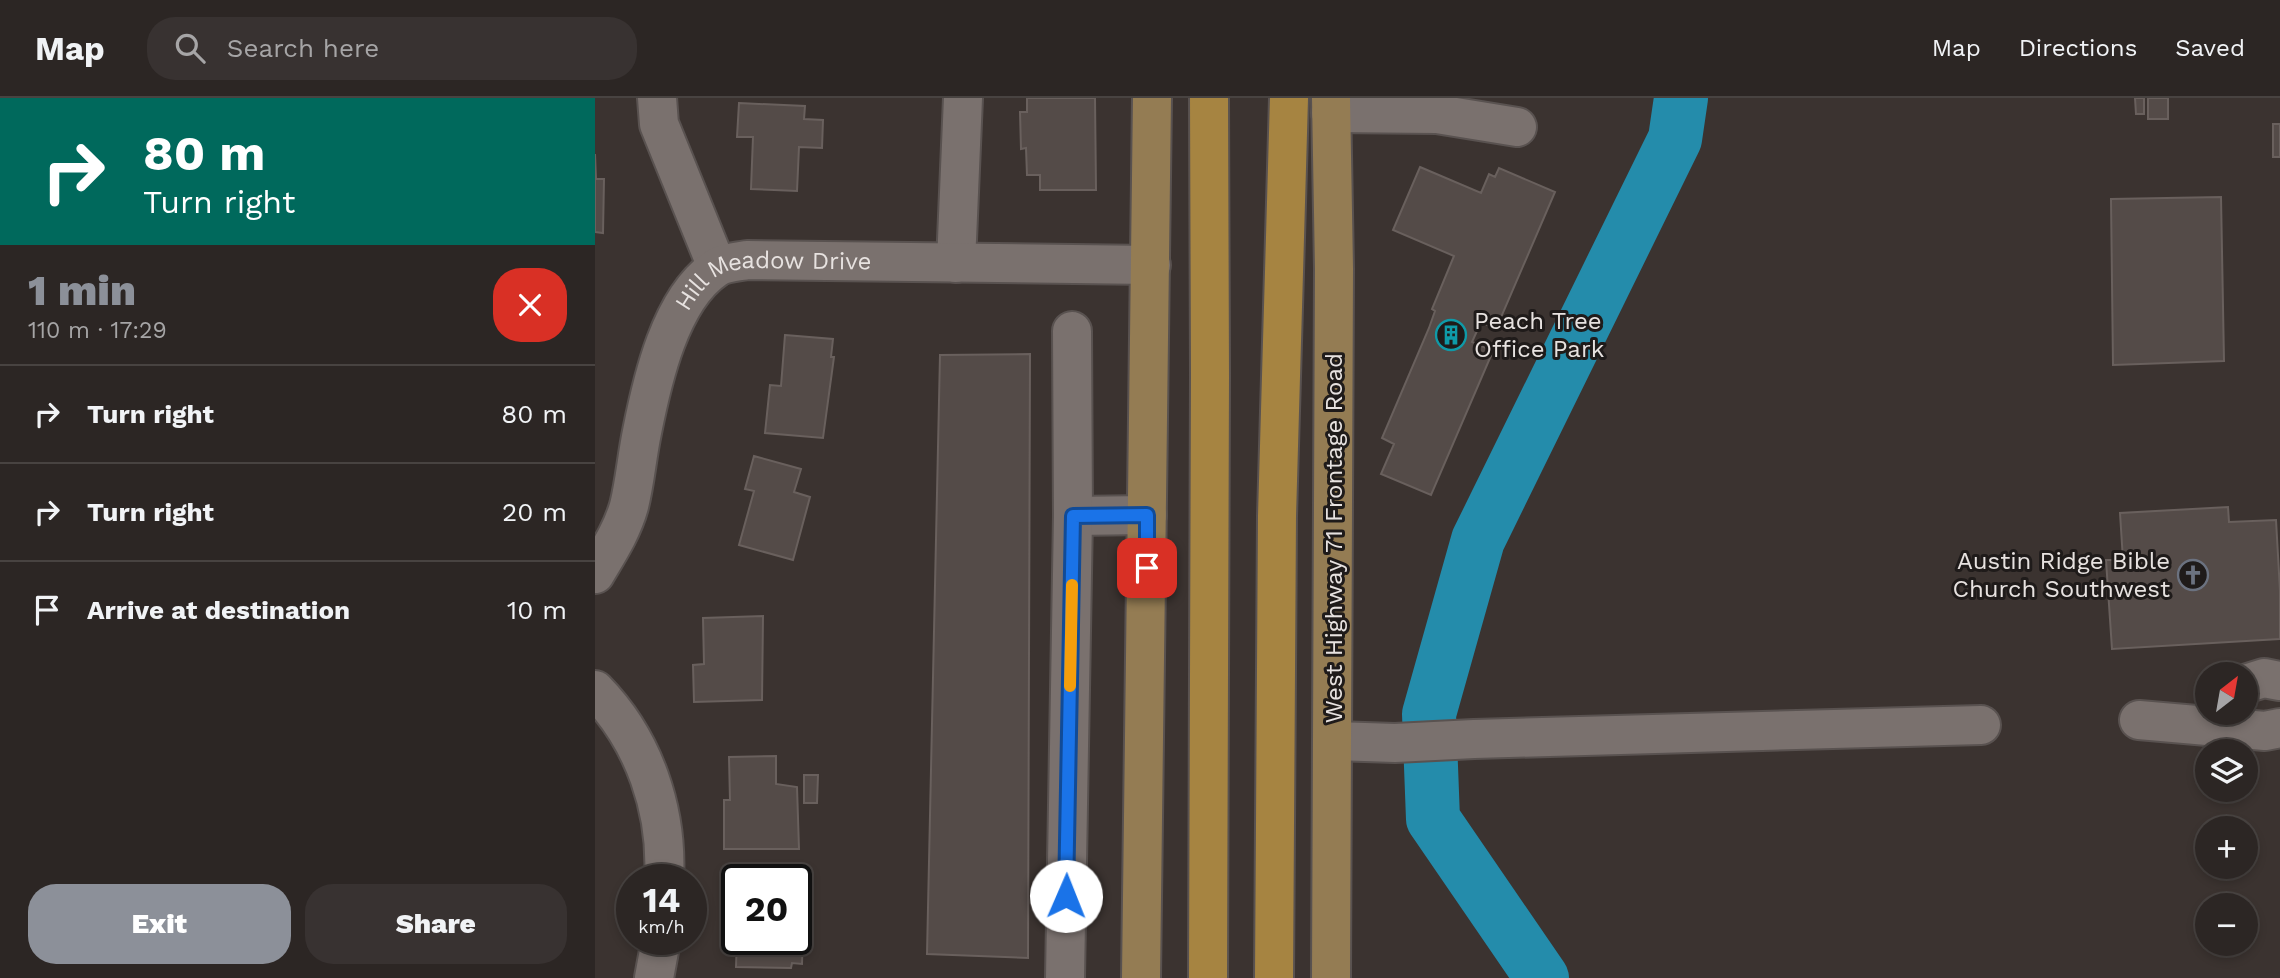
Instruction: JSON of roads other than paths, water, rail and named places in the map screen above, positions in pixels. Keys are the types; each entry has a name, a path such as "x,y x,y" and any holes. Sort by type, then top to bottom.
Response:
{"highway":[{"path":"1208,978 1209,98"},
{"path":"1274,978 1277,516 1289,98"}],"main road":[{"path":"1142,978 1152,98"},
{"name":"West Highway 71 Frontage Road","path":"1331,106 1334,268 1331,978"}],"street":[{"path":"657,98 659,124 717,267"},
{"path":"956,263 963,98"},
{"path":"1331,106 1437,114 1517,127"},
{"name":"Hill Meadow Drive","path":"595,574 617,538 629,506 642,429 663,351 680,309 698,285 717,267 747,260 1151,265"},
{"path":"1065,978 1073,516 1072,331"},
{"path":"1073,516 1147,515"},
{"path":"2258,680 2264,678 2280,681"},
{"path":"595,690 613,708 634,742 650,776 661,818 663,864"},
{"path":"2195,701 2139,720 2195,725"},
{"path":"1334,741 1395,743 1981,725"},
{"path":"2196,725 2265,731 2280,728"},
{"path":"654,978 658,955"}],"waterway":[{"path":"1542,978 1433,819 1429,714 1478,540 1675,139 1681,98"}],"place":[{"name":"Peach Tree Office Park","path":"1451,335"},
{"name":"Austin Ridge Bible Church Southwest","path":"2193,575"}]}
